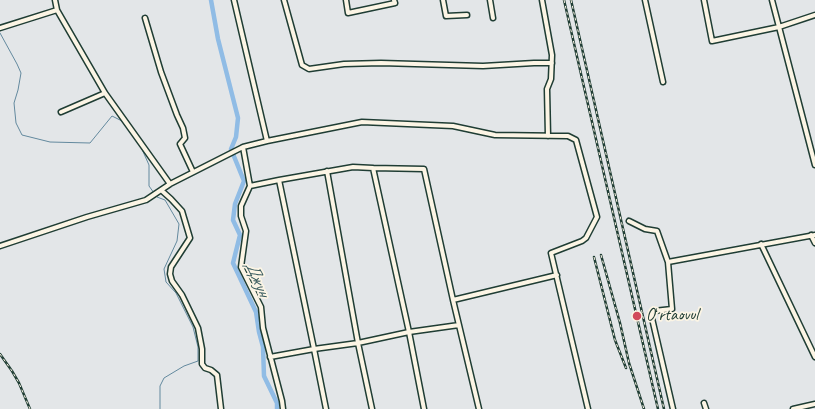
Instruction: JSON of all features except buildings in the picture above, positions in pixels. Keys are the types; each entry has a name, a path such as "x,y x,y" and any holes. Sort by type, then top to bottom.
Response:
{"street":[{"path":"55,0 58,10 105,93 170,184"},
{"path":"234,0 267,141"},
{"path":"284,0 302,65 308,69 344,64 381,63 483,66 552,63"},
{"path":"346,0 348,12 395,3 394,0"},
{"path":"443,0 446,16 467,15"},
{"path":"490,0 493,18"},
{"path":"542,0 552,55 551,79 547,89 548,136"},
{"path":"645,0 663,82"},
{"path":"704,0 712,41 779,27 815,15"},
{"path":"772,0 815,162"},
{"path":"0,28 58,10"},
{"path":"145,18 162,72 186,138 180,144 193,172"},
{"path":"61,112 105,93"},
{"path":"0,246 87,217 146,200 170,184 243,147 362,122 453,126 495,135 568,136 576,140 597,217 586,238 551,253 588,409"},
{"path":"243,147 250,186 241,206 241,216 246,231 241,267 260,308 263,328 283,409"},
{"path":"250,186 353,167 424,169 479,409"},
{"path":"373,168 409,332 424,409"},
{"path":"327,171 358,343 372,409"},
{"path":"279,180 326,409"},
{"path":"161,190 182,211 190,238 170,268 170,274 198,328 202,349 202,364 205,368 211,370 217,375 221,409"},
{"path":"629,221 645,229 657,231 668,262 672,308 654,311 652,314 673,409"},
{"path":"668,262 813,235 815,243"},
{"path":"761,244 815,357"},
{"path":"453,300 557,275"},
{"path":"270,357 358,343 409,332 459,325"},
{"path":"704,403 706,409"},
{"path":"793,409 815,404"}],"waterway":[{"name":"Джун","path":"211,0 218,39 238,118 236,137 231,149 244,181 235,204 233,220 240,235 233,263 256,312 263,347 264,376 277,403 277,409"},
{"path":"0,33 21,73 14,103 16,123 22,135 50,142 90,143 112,116 124,122"},
{"path":"141,147 149,165 149,186 154,193"},
{"path":"156,195 157,197 165,200 179,224 177,241 164,269 166,282 176,293 193,327 198,347 198,361 184,366 164,378 160,386 160,409"}],"railway":[{"path":"564,0 658,409"},
{"path":"571,0 664,409"},
{"path":"601,255 620,323 629,363 644,409"},
{"path":"594,257 615,340 626,368"},
{"path":"0,354 19,383 30,409"}],"place":[{"name":"Oʻrtaovul","path":"637,316"}]}
